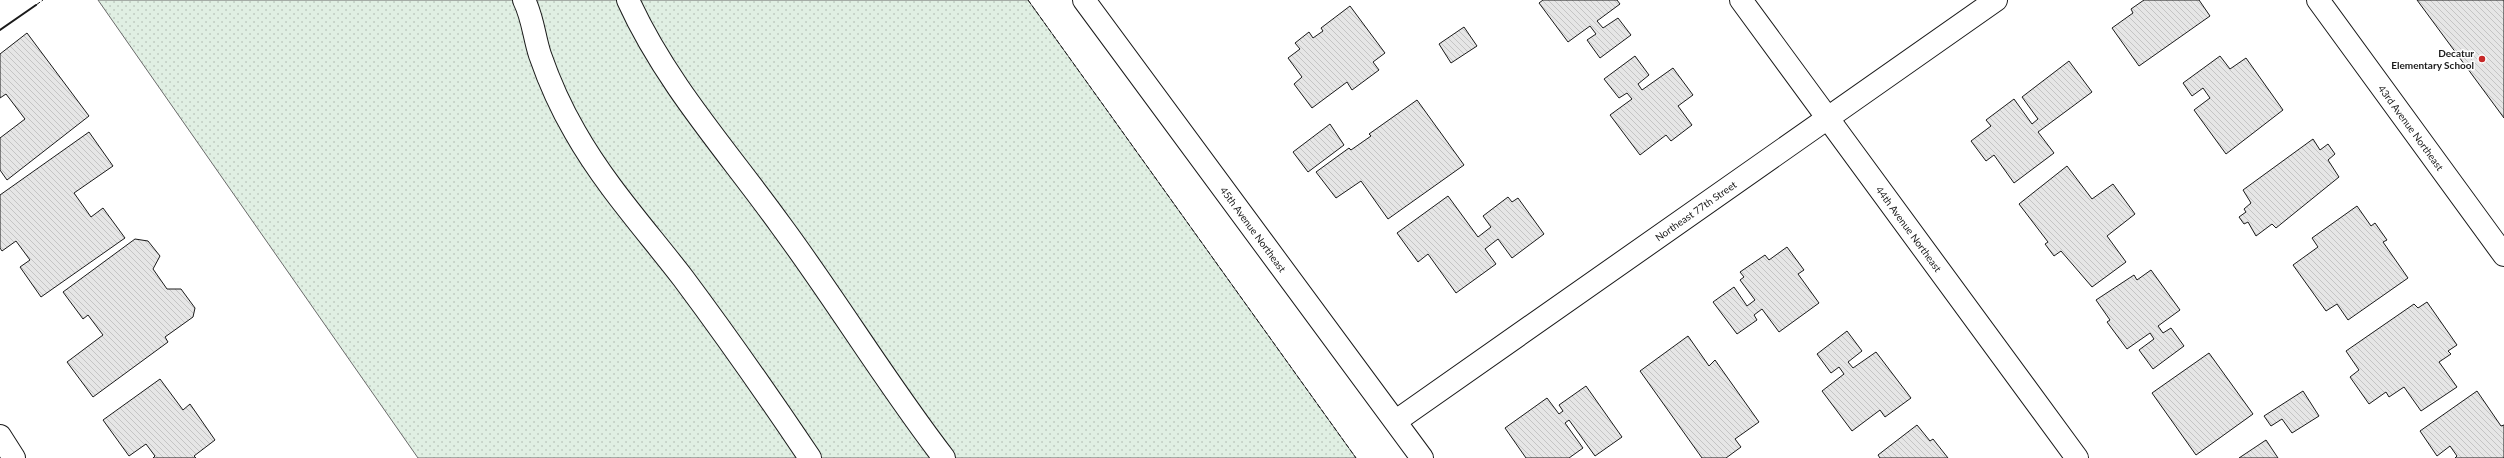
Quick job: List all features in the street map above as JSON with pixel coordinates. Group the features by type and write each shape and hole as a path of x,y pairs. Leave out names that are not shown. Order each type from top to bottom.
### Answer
{"street":[{"path":"524,0 529,11 540,54 554,90 575,133 626,209 700,302 754,375 810,458"},
{"path":"628,0 644,36 670,79 740,169 944,458"},
{"name":"45th Avenue Northeast","path":"1084,0 1422,458"},
{"name":"44th Avenue Northeast","path":"1741,0 2077,458"},
{"name":"Northeast 77th Street","path":"1396,421 1996,0"},
{"name":"43rd Avenue Northeast","path":"2318,0 2504,255"},
{"path":"0,436 14,458"}],"green space":[{"path":"98,0 1028,0 1356,458 418,458"}],"building":[{"path":"1543,0 1617,0 1620,4 1597,21 1603,28 1618,18 1631,35 1600,58 1587,40 1596,34 1590,26 1568,42 1539,3"},
{"path":"2144,0 2199,0 2210,16 2139,66 2112,28 2133,13 2131,9"},
{"name":"Decatur Elementary School","path":"2417,0 2504,0 2504,118"},
{"path":"1350,6 1385,53 1373,62 1379,70 1352,90 1347,82 1312,108 1294,84 1302,77 1288,58 1300,49 1295,43 1309,32 1313,38 1323,31 1321,28"},
{"path":"1464,27 1477,46 1451,63 1439,44"},
{"path":"27,33 89,116 7,180 0,170 0,138 25,119 6,94 0,98 0,54"},
{"path":"1635,56 1649,75 1638,84 1642,90 1673,68 1693,95 1678,106 1692,125 1671,141 1666,135 1640,155 1610,115 1632,99 1627,93 1619,98 1604,79"},
{"path":"2220,56 2230,69 2246,58 2283,110 2226,154 2194,110 2210,98 2203,88 2192,96 2183,83"},
{"path":"2069,61 2092,92 2038,132 2054,153 2014,183 1994,155 1986,161 1971,141 1991,126 1986,120 2014,99 2032,124 2038,119 2022,97"},
{"path":"1417,100 1464,165 1388,219 1361,181 1336,198 1316,172 1349,148 1351,150 1371,136 1369,134"},
{"path":"1330,124 1344,145 1308,172 1293,152"},
{"path":"89,132 113,166 74,193 91,217 103,208 125,238 41,297 20,267 30,260 16,241 2,251 0,248 0,195"},
{"path":"2313,139 2320,150 2328,144 2335,154 2328,160 2339,177 2276,228 2272,224 2256,236 2248,222 2244,224 2239,217 2246,212 2244,209 2251,203 2243,190"},
{"path":"2067,166 2092,199 2113,184 2135,214 2107,236 2126,262 2092,287 2061,251 2054,256 2045,244 2048,242 2019,204"},
{"path":"1448,196 1478,237 1491,227 1483,216 1508,197 1512,202 1518,198 1544,234 1512,258 1498,239 1485,249 1496,264 1456,293 1428,254 1418,262 1397,233"},
{"path":"2357,206 2371,226 2375,223 2387,240 2383,242 2408,278 2348,320 2337,304 2326,311 2293,265 2318,247 2312,238"},
{"path":"135,239 148,241 160,256 153,269 167,289 181,289 195,308 193,317 165,337 168,342 93,397 67,362 103,335 88,315 83,319 63,292"},
{"path":"1787,247 1804,270 1798,274 1819,303 1779,332 1762,309 1754,315 1757,320 1737,334 1713,302 1734,287 1747,306 1755,300 1740,280 1744,277 1740,272 1765,255 1769,260"},
{"path":"2151,270 2180,310 2158,326 2163,333 2171,328 2184,346 2153,369 2139,350 2154,339 2150,333 2127,349 2107,322 2110,320 2096,300 2134,275 2137,280"},
{"path":"2427,302 2457,345 2448,351 2451,354 2439,362 2457,387 2421,411 2404,387 2389,397 2386,392 2369,404 2350,377 2359,370 2346,351 2414,304 2418,308"},
{"path":"1847,331 1862,351 1848,362 1853,368 1876,352 1911,398 1885,417 1880,410 1852,431 1822,391 1844,374 1839,367 1831,373 1817,354"},
{"path":"1688,336 1709,366 1715,360 1759,422 1735,439 1741,447 1726,458 1702,458 1640,371"},
{"path":"2209,353 2253,414 2196,455 2152,393"},
{"path":"160,379 183,410 190,404 215,440 194,456 196,458 153,458 155,456 146,444 129,456 103,420"},
{"path":"1586,386 1622,437 1595,456 1569,420 1565,423 1583,448 1569,458 1526,458 1505,428 1547,398 1559,414 1563,411 1559,405"},
{"path":"2303,391 2319,416 2292,433 2282,419 2271,426 2264,416"},
{"path":"2477,391 2501,426 2504,425 2504,458 2455,458 2457,456 2450,446 2437,456 2420,431"},
{"path":"1917,425 1930,441 1933,439 1948,458 1880,458 1878,455"},
{"path":"2266,440 2278,458 2239,458"}],"fence":[{"path":"36,5 43,0"},
{"path":"1028,0 1356,458"}],"wall":[{"path":"0,30 36,5"}],"place":[{"name":"Decatur Elementary School","path":"2482,59"}]}
